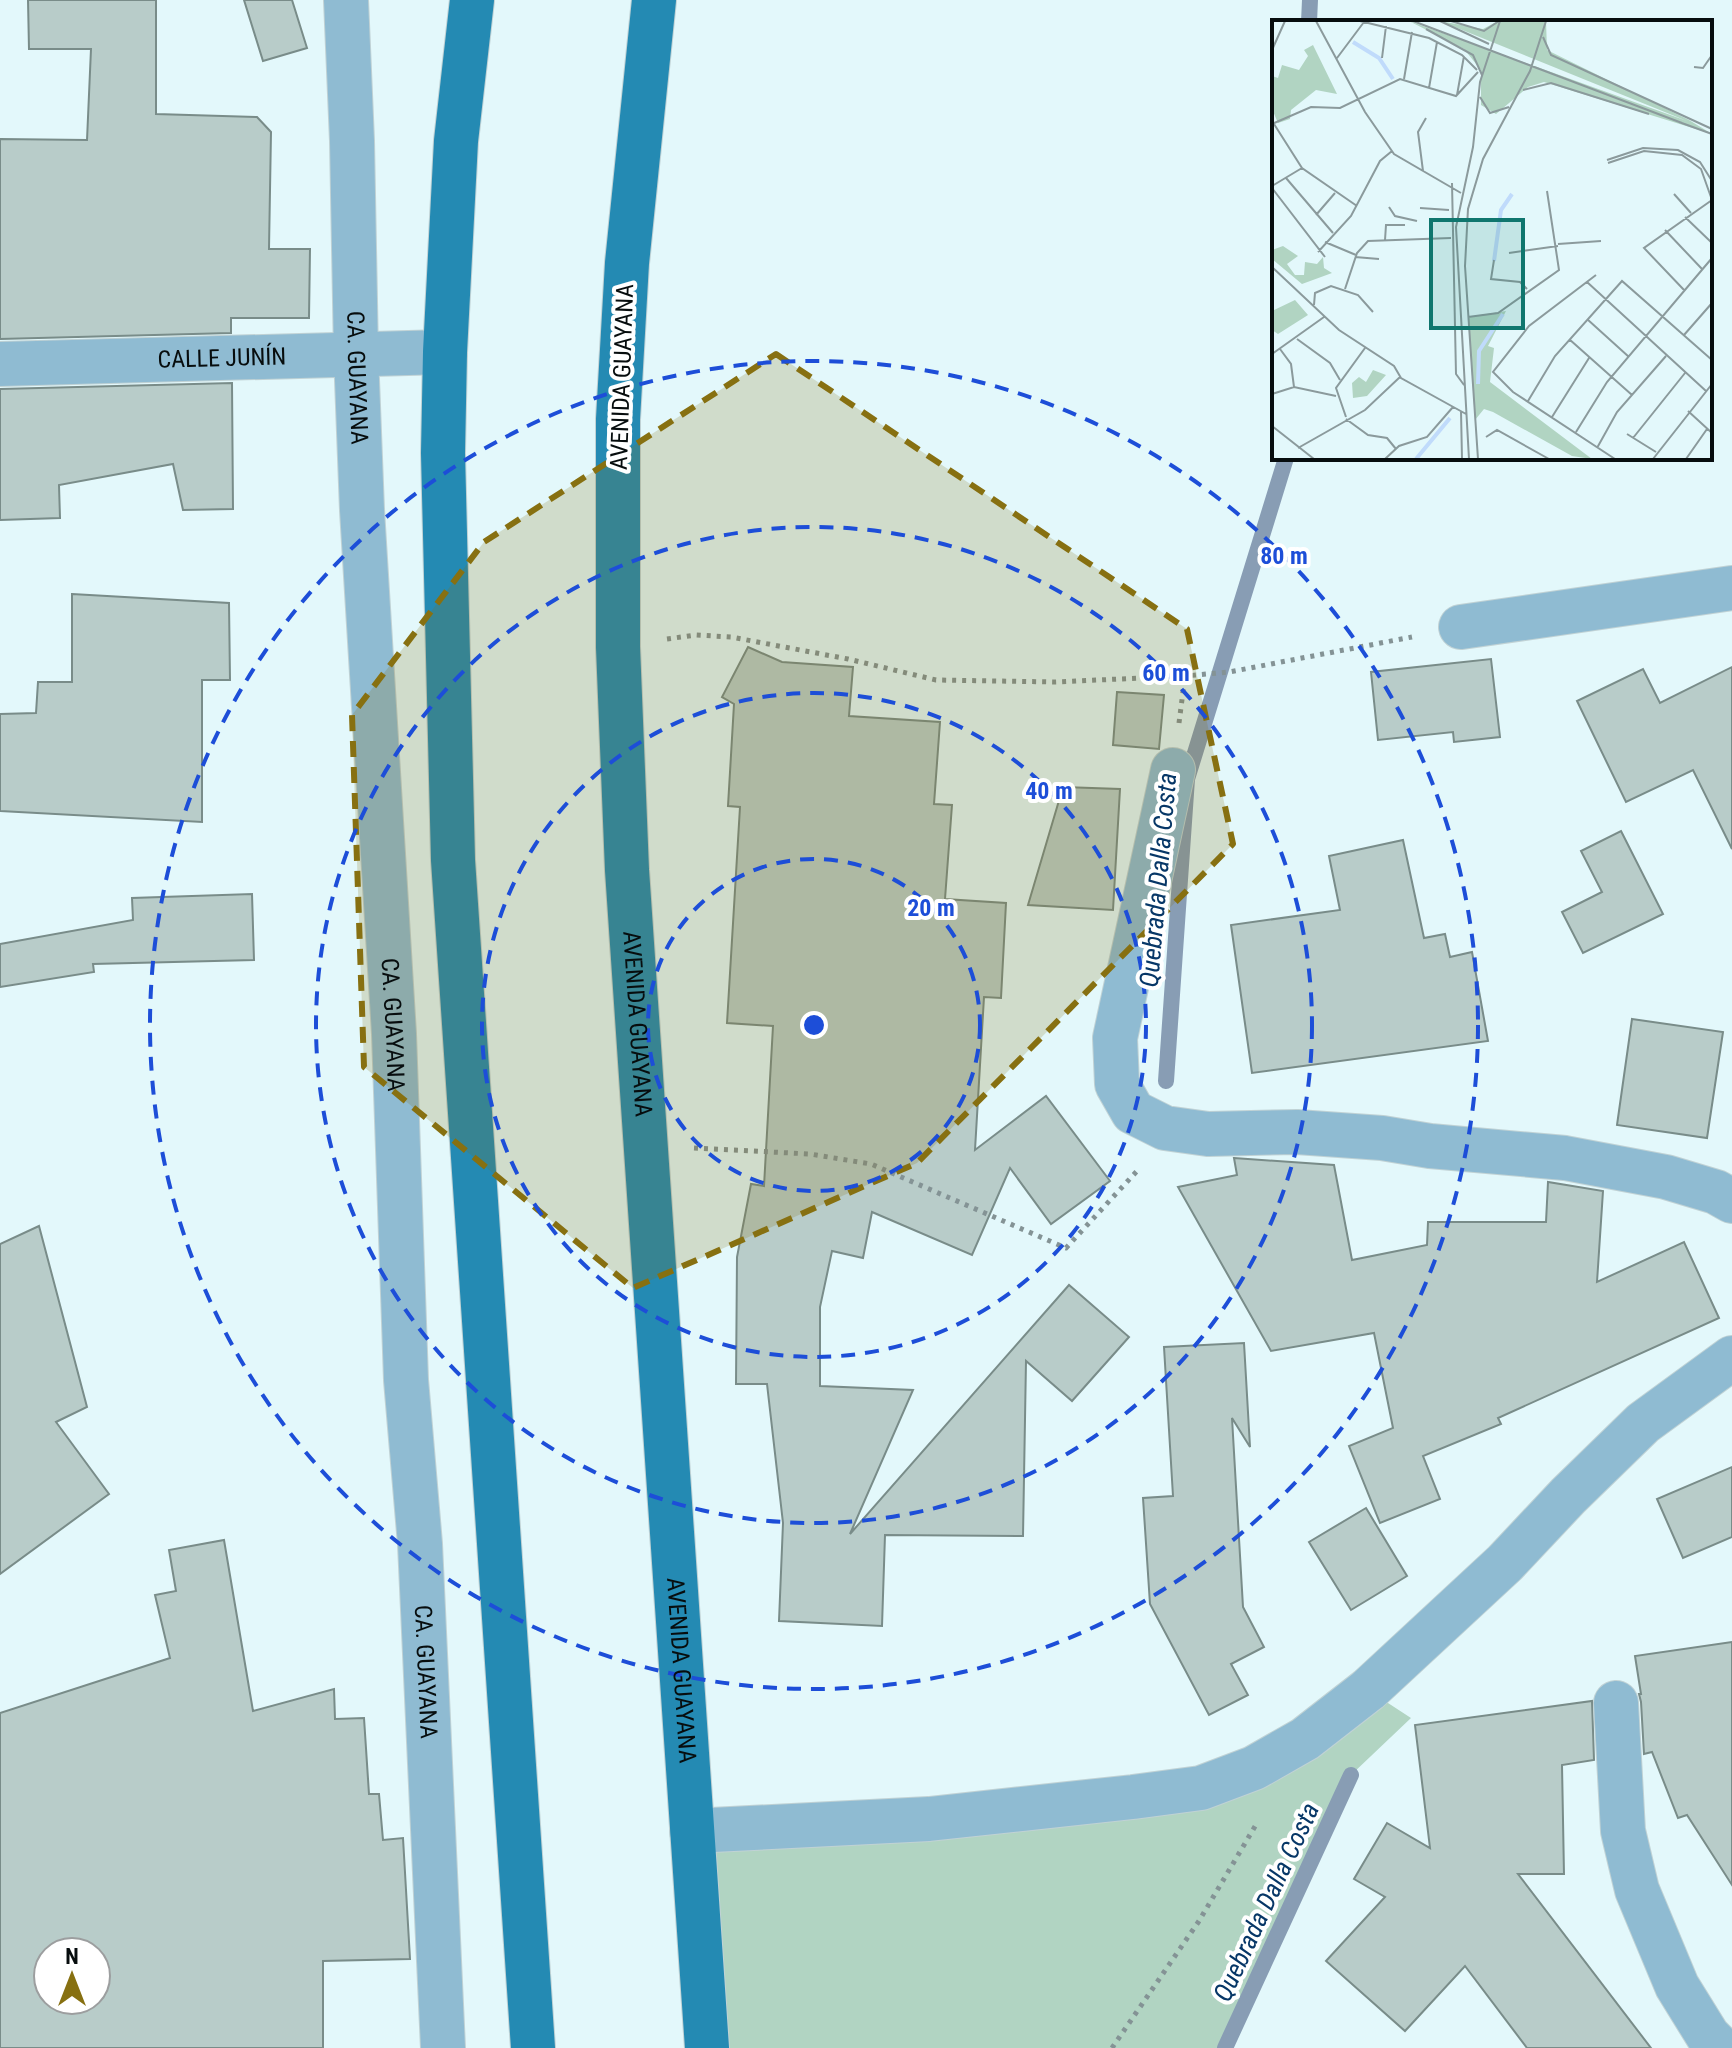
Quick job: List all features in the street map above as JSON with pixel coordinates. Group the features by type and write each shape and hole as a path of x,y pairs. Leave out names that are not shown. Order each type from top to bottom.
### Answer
{"main road":[{"path":"472,0 456,141 445,352 443,453 453,860 533,2048"},
{"name":"AVENIDA GUAYANA","path":"654,0 627,263 618,419 618,647 627,870 707,2048"}],"street":[{"name":"CA. GUAYANA","path":"346,0 363,525 393,1018 406,1380 420,1544 443,2048"},
{"name":"CALLE JUNÍN","path":"0,364 445,352"},
{"path":"1461,627 1732,588"},
{"path":"1173,770 1115,1038 1117,1084 1133,1112 1165,1128 1208,1134 1297,1132 1565,1158 1666,1177 1716,1192 1732,1201"},
{"path":"692,1831 929,1819 1133,1797 1201,1788 1254,1768 1305,1739 1368,1690 1505,1563 1643,1423 1732,1358"},
{"path":"1616,1703 1623,1831 1637,1890 1677,1986 1708,2036 1720,2048"}],"path":[{"path":"618,647 696,635 731,637 848,659 936,680 1055,682 1229,672 1461,627"},
{"path":"645,1146 810,1154 871,1164 1066,1248 1145,1162 1165,1128"},
{"path":"1112,2048 1199,1921 1260,1817"}],"highlighted area":[{"path":"776,354 1187,629 1233,844 917,1163 633,1288 364,1067 352,715 484,542"}],"green space":[{"path":"1368,1690 1411,1718 1351,1775 1225,2048 707,2048 692,1831 1201,1788"}],"building":[{"path":"28,0 156,0 156,114 257,117 271,132 269,249 310,249 309,318 231,318 231,333 0,339 0,139 87,140 91,49 29,49"},
{"path":"244,0 292,0 307,48 263,61"},
{"path":"232,383 233,509 183,510 173,464 59,485 60,518 0,520 0,389"},
{"path":"72,594 229,603 230,680 202,680 202,822 0,811 0,714 36,713 38,682 72,682"},
{"path":"748,647 782,662 853,667 849,716 940,722 934,804 952,805 945,899 1006,903 1001,998 984,997 975,1150 1046,1096 1110,1181 1051,1224 1010,1168 972,1255 872,1212 863,1258 832,1251 820,1307 820,1386 913,1390 850,1534 1069,1285 1129,1337 1072,1401 1026,1361 1023,1536 885,1535 882,1626 779,1621 783,1523 767,1384 736,1384 737,1257 751,1184 764,1186 773,1026 727,1023 740,807 728,806 734,704 722,697"},
{"path":"1491,659 1500,737 1454,742 1453,732 1378,740 1371,672"},
{"path":"1732,667 1732,849 1693,770 1626,802 1577,701 1643,669 1660,703"},
{"path":"1117,692 1164,695 1159,749 1113,745"},
{"path":"1063,787 1120,789 1113,910 1028,905"},
{"path":"1621,831 1663,914 1583,953 1562,912 1602,892 1581,851"},
{"path":"1403,840 1424,938 1445,934 1450,957 1472,952 1488,1041 1252,1073 1231,925 1340,910 1329,856"},
{"path":"252,894 254,960 93,964 94,972 0,987 0,944 133,920 132,898"},
{"path":"1632,1019 1723,1032 1707,1138 1617,1125"},
{"path":"1234,1158 1334,1165 1352,1260 1427,1245 1428,1222 1546,1222 1548,1182 1603,1191 1597,1282 1684,1242 1719,1318 1498,1418 1501,1424 1423,1456 1440,1499 1380,1523 1349,1446 1393,1428 1374,1333 1271,1351 1178,1187 1237,1175"},
{"path":"39,1226 87,1407 56,1422 109,1494 0,1574 0,1244"},
{"path":"1244,1343 1250,1447 1232,1418 1243,1607 1264,1647 1231,1664 1248,1695 1209,1715 1150,1604 1143,1498 1173,1496 1164,1347"},
{"path":"1732,1467 1732,1537 1683,1558 1657,1499"},
{"path":"1366,1508 1407,1576 1351,1610 1309,1542"},
{"path":"224,1540 253,1711 334,1689 335,1719 364,1718 369,1794 379,1794 383,1840 403,1838 410,1959 323,1961 323,2048 0,2048 0,1713 170,1658 155,1595 176,1591 169,1550"},
{"path":"1732,1642 1732,1885 1687,1815 1678,1818 1652,1752 1644,1754 1641,1694 1635,1656"},
{"path":"1592,1701 1594,1760 1562,1765 1564,1874 1518,1874 1651,2048 1527,2048 1465,1966 1405,2031 1326,1961 1385,1897 1354,1879 1387,1823 1430,1848 1415,1725"}],"waterway":[{"name":"Quebrada Dalla Costa","path":"1309,20 1310,0"},
{"name":"Quebrada Dalla Costa","path":"1166,1081 1187,779 1285,460"},
{"name":"Quebrada Dalla Costa","path":"1225,2048 1351,1775"}]}
